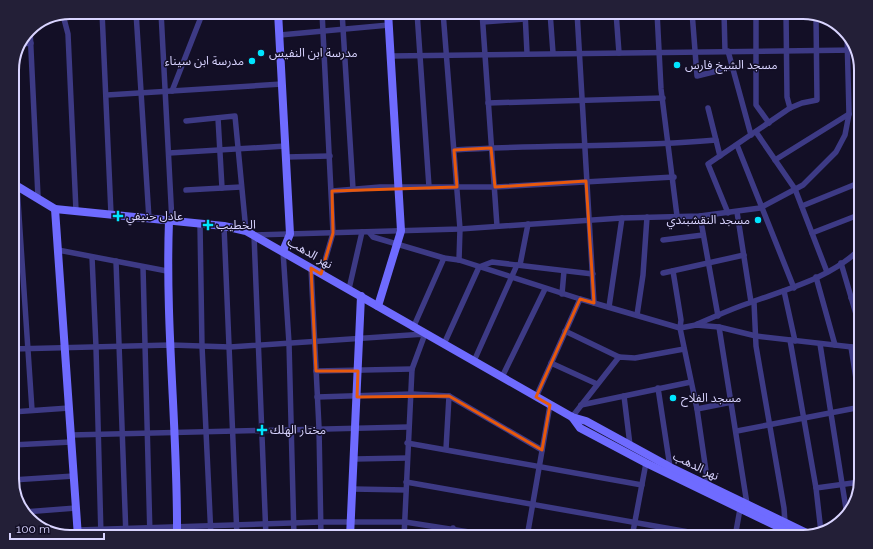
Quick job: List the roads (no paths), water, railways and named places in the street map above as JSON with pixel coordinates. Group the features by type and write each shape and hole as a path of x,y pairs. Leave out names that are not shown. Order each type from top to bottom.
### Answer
{"street":[{"path":"102,19 107,95 111,214"},
{"path":"136,19 149,219"},
{"path":"162,19 169,91 170,221 167,272 175,433 177,530"},
{"path":"169,91 200,19"},
{"path":"279,19 290,234 283,251 289,342 294,530"},
{"path":"321,274 333,233 322,19"},
{"path":"342,19 353,189"},
{"path":"378,306 401,231 389,19"},
{"path":"417,19 429,187"},
{"path":"444,19 460,229 459,260"},
{"path":"483,19 497,226"},
{"path":"483,22 525,19 527,53"},
{"path":"551,19 553,53"},
{"path":"577,19 594,303"},
{"path":"617,19 619,53"},
{"path":"658,19 661,89 667,144 674,177 677,216"},
{"path":"693,19 698,76 733,67"},
{"path":"725,19 727,51 754,133 796,189 827,272"},
{"path":"756,19 756,105 769,123"},
{"path":"786,19 787,97 790,108"},
{"path":"64,20 68,34 76,211"},
{"path":"728,213 708,164 790,108 802,103 817,100 816,21"},
{"path":"280,35 389,25"},
{"path":"31,38 38,197"},
{"path":"26,44 31,44"},
{"path":"266,530 254,235 460,229 622,218 700,216 737,212 762,207 803,185 836,152 845,135 849,114 847,44"},
{"path":"391,56 579,52 660,53 816,49 847,50"},
{"path":"107,95 282,84"},
{"path":"488,103 663,98"},
{"path":"708,108 720,156"},
{"path":"775,160 849,114"},
{"path":"186,121 235,116 246,231"},
{"path":"218,118 222,188"},
{"path":"454,150 584,144 667,144 716,140"},
{"path":"737,145 794,288"},
{"path":"169,153 286,146"},
{"path":"286,158 330,156"},
{"path":"332,191 398,187 495,187 674,177"},
{"path":"802,206 854,185"},
{"path":"19,187 38,197 55,210 78,530"},
{"path":"186,190 241,187"},
{"name":"نهر الدهب","path":"55,210 111,214 224,226 246,231 349,289 413,328 444,344 550,405 572,417 586,421 670,467 708,485 785,530"},
{"path":"737,212 752,302 756,346 784,508 785,530"},
{"path":"700,216 718,316"},
{"path":"637,315 643,275 647,217"},
{"path":"812,233 854,217"},
{"path":"609,306 622,218"},
{"path":"200,224 202,346 211,530"},
{"path":"474,361 519,265 528,224"},
{"path":"224,226 237,530"},
{"path":"349,289 362,232"},
{"path":"369,232 373,237 444,258 459,260 545,289 609,306 680,328 696,324 752,302 794,288 827,272 854,253"},
{"path":"663,240 704,235"},
{"path":"19,239 29,348 32,410"},
{"path":"58,250 167,272"},
{"path":"663,273 744,255"},
{"path":"92,257 101,529"},
{"path":"413,328 444,258"},
{"path":"116,261 126,528"},
{"path":"444,344 479,267 492,262 593,274"},
{"path":"841,263 854,308"},
{"path":"144,267 144,347 150,530"},
{"path":"311,268 319,428 320,530"},
{"path":"562,294 564,271"},
{"path":"673,271 681,320 680,328 697,409 708,485"},
{"path":"816,277 836,345"},
{"path":"502,377 545,289"},
{"path":"784,291 793,340 803,419 816,488 820,527"},
{"path":"350,530 361,296"},
{"path":"536,397 580,299"},
{"path":"696,324 718,327 756,336 854,347"},
{"path":"718,327 732,402 743,506 737,530"},
{"path":"565,331 619,357 635,358 684,349"},
{"path":"19,349 144,347 170,345 258,345 425,334 412,369 412,394 407,442 405,530"},
{"path":"820,344 846,506"},
{"path":"851,347 854,365"},
{"path":"572,417 619,357"},
{"path":"551,363 597,384"},
{"path":"316,371 412,369"},
{"path":"581,405 691,382"},
{"path":"658,388 670,467"},
{"path":"317,397 357,397 412,394 449,396 542,450"},
{"path":"446,449 449,396"},
{"path":"624,396 630,445"},
{"path":"697,409 732,402"},
{"path":"528,530 550,405"},
{"path":"19,411 69,408"},
{"path":"736,431 854,409"},
{"name":"نهر الدهب","path":"572,417 580,428 646,463 743,506"},
{"path":"19,444 97,434 408,427"},
{"path":"407,442 642,485"},
{"path":"354,459 407,458"},
{"path":"633,530 646,463"},
{"path":"19,480 74,476"},
{"path":"406,482 679,530"},
{"path":"816,488 854,483"},
{"path":"353,489 406,490"},
{"path":"31,511 76,508"},
{"path":"96,530 150,526 321,522 406,522 462,530"}],"place":[{"name":"مدرسة ابن النفيس","path":"261,53"},
{"name":"مدرسة ابن سيناء","path":"252,61"},
{"name":"مسجد الشيخ فارس","path":"677,65"},
{"name":"عادل حنيفي","path":"118,216"},
{"name":"مسجد النقشبندي","path":"758,220"},
{"name":"الخطيب","path":"208,225"},
{"name":"مسجد الفلاح","path":"673,398"},
{"name":"مختار الهلك","path":"262,430"}]}
